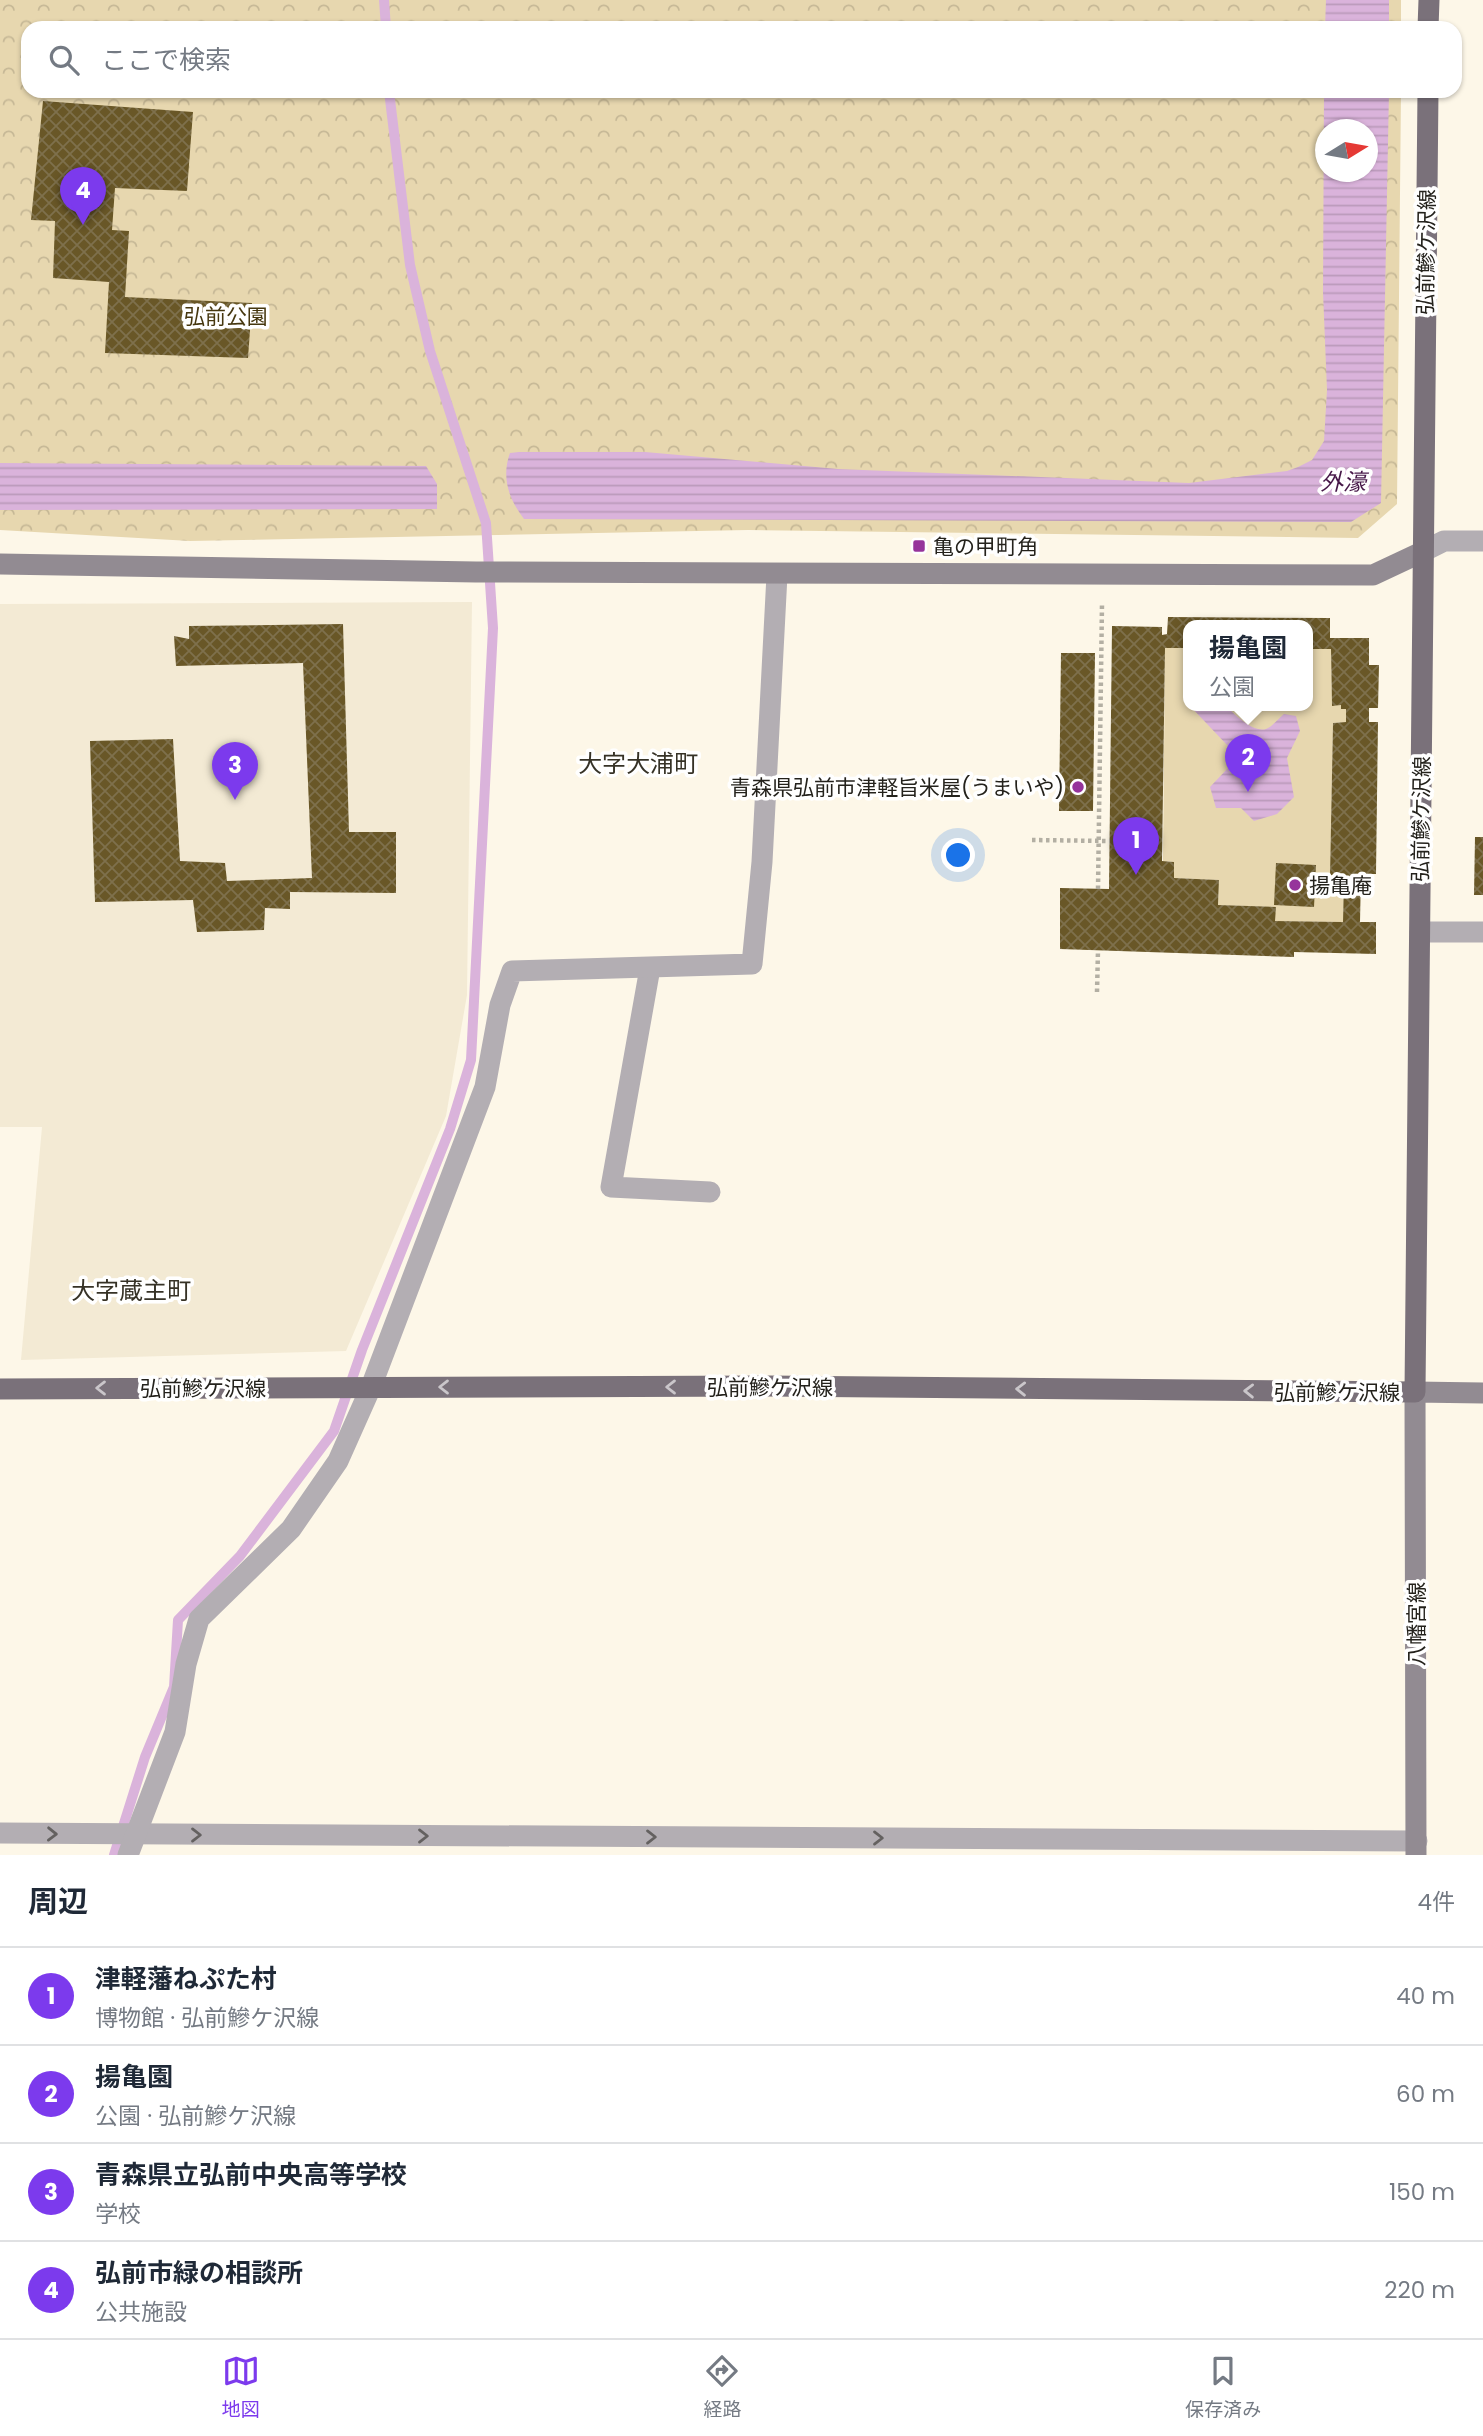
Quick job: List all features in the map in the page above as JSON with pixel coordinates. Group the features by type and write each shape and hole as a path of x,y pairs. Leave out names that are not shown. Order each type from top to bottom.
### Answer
{"main road":[{"path":"1428,21 1429,0"},
{"name":"弘前鰺ケ沢線","path":"0,1389 768,1386 1415,1392 1428,98"}],"street":[{"path":"0,564 777,575 1373,575 1444,541 1483,541"},
{"path":"130,1842 175,1732 186,1664 199,1619 291,1529 338,1461 357,1387 485,1087 500,1005 512,971 752,964 761,862 777,575"},
{"path":"1420,932 1483,932"},
{"path":"650,968 611,1187 710,1192"},
{"path":"1415,1392 1483,1392"},
{"name":"八幡宮線","path":"1415,1392 1417,1848"},
{"path":"0,1833 104,1835 130,1842 1417,1848"}],"path":[{"path":"1098,889 1102,604"},
{"path":"1032,840 1110,841"},
{"path":"1097,992 1098,950"}],"shaded area":[{"path":"472,602 467,995 446,1116 346,1351 21,1360 42,1127 0,1127 0,604"}],"green space":[{"name":"弘前公園","path":"0,0 1401,0 1401,21 21,21 21,98 1401,98 1397,504 1358,538 748,530 190,541 0,530"},
{"path":"1165,648 1183,648 1183,711 1313,711 1313,649 1331,649 1332,705 1341,705 1341,709 1346,709 1346,722 1333,723 1330,874 1344,875 1343,922 1275,921 1275,907 1218,905 1219,880 1174,878 1174,862 1163,861"}],"water":[{"path":"1326,0 1389,0 1389,21 1325,21"},
{"name":"外濠","path":"1324,98 1389,98 1381,503 1351,522 524,519 508,488 506,471 510,453 645,452 838,469 1189,483 1287,471 1312,460 1324,441 1327,390 1323,292 1324,182 1378,182 1378,119 1324,119"},
{"path":"0,463 426,466 437,484 437,509 0,510"},
{"path":"1195,711 1232,711 1244,722 1261,729 1271,726 1284,714 1296,716 1300,731 1287,758 1294,797 1277,814 1254,821 1241,808 1216,808 1210,787 1228,768 1227,745"}],"building":[{"path":"43,101 193,112 187,191 115,188 112,230 129,231 125,297 252,303 248,358 105,353 109,282 53,278 55,221 31,220"},
{"path":"1168,617 1330,618 1330,638 1369,638 1369,665 1379,665 1378,708 1369,708 1369,722 1378,722 1376,874 1361,874 1360,922 1376,922 1376,954 1294,952 1294,957 1060,949 1060,888 1109,889 1112,626 1162,627 1162,635 1167,634","holes":["1183,620 1313,620 1313,649 1331,649 1332,706 1341,705 1341,709 1346,709 1346,722 1333,723 1330,875 1344,875 1343,922 1275,921 1276,907 1218,905 1219,880 1174,878 1174,862 1162,861 1165,648 1183,648"]},
{"path":"343,624 349,832 396,832 396,893 290,892 290,909 265,908 264,930 197,932 193,900 95,902 90,741 173,739 180,861 225,863 227,881 312,878 303,663 176,666 174,636 189,639 189,626"},
{"path":"1061,653 1095,653 1093,811 1059,811"},
{"path":"1475,837 1483,837 1483,895 1474,895"},
{"name":"揚亀庵","path":"1276,863 1316,865 1314,907 1274,905"}],"waterway":[{"path":"384,0 386,21"},
{"path":"114,1855 145,1757 174,1687 178,1620 240,1556 334,1431 362,1350 450,1129 471,1060 493,628 486,523 430,351 410,265 390,98"}],"place":[{"name":"弘前市緑の相談所","path":"83,225"},
{"name":"亀の甲町角","path":"919,546"},
{"name":"青森県弘前市津軽旨米屋(うまいや)","path":"1078,787"},
{"name":"揚亀園","path":"1248,792"},
{"name":"青森県立弘前中央高等学校","path":"235,800"},
{"name":"津軽藩ねぷた村","path":"1136,875"},
{"name":"揚亀庵","path":"1295,885"}],"district":[{"name":"大字大浦町","path":"638,763"},
{"name":"大字蔵主町","path":"131,1290"}]}
